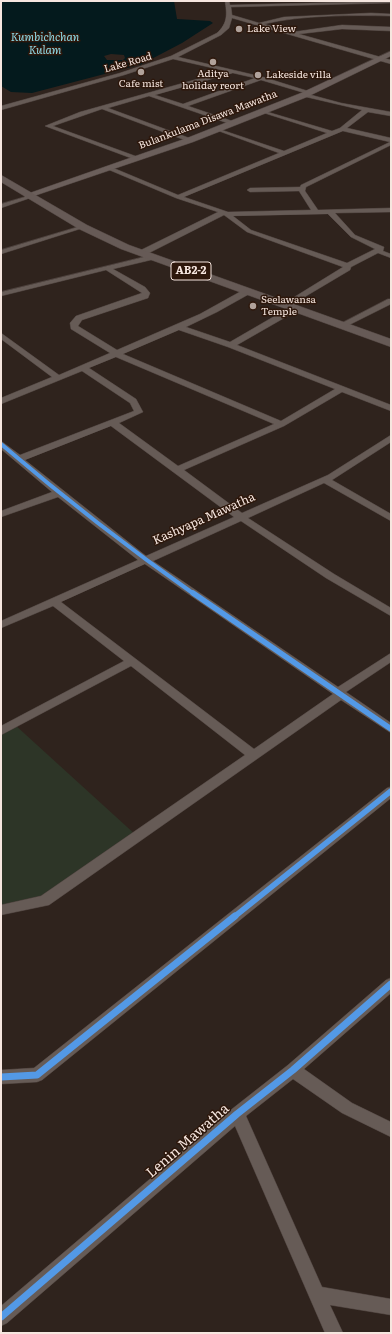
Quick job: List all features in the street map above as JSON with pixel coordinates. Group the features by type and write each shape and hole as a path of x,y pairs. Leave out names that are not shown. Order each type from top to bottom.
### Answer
{"main road":[{"name":"Bulankulama Disawa Mawatha","path":"29,196 218,129 306,93 391,53"},
{"name":"AB2-2","path":"1,178 83,228 147,255 391,343"}],"street":[{"path":"376,2 389,15"},
{"path":"391,2 228,4 230,16 391,62"},
{"path":"259,24 284,18 389,15"},
{"name":"Lake Road","path":"1,108 128,72 174,57 219,34 226,28 230,16"},
{"path":"292,34 322,28 366,26 391,29"},
{"path":"174,57 261,78 306,93 366,110 391,114"},
{"path":"136,158 48,126 69,118 234,71"},
{"path":"183,106 261,78"},
{"path":"150,95 233,123"},
{"path":"104,108 190,140"},
{"path":"178,197 342,129 366,110"},
{"path":"263,111 332,133"},
{"path":"218,129 285,153"},
{"path":"342,129 391,141"},
{"path":"250,190 301,189 309,182 391,141"},
{"path":"109,168 178,197 226,213 391,210"},
{"path":"301,189 316,212"},
{"path":"1,206 29,196"},
{"path":"330,212 353,236 381,249 378,251"},
{"path":"1,294 107,268 147,255 226,213"},
{"path":"226,213 240,225 249,230 347,266"},
{"path":"1,252 83,228"},
{"path":"230,345 290,307 347,268 347,266 378,251 391,256"},
{"path":"107,268 146,292 144,296 79,318 74,323 74,327 117,354 281,424"},
{"path":"1,401 84,368 179,327 234,300 248,291"},
{"path":"342,325 391,301"},
{"path":"179,327 230,345 391,408"},
{"path":"1,335 58,378"},
{"path":"20,459 139,412 133,401 84,368"},
{"path":"177,470 281,424 342,388"},
{"path":"113,423 241,517 330,576 391,613"},
{"name":"Kashyapa Mawatha","path":"1,625 325,480 391,438"},
{"path":"1,444 59,493 145,560 391,729"},
{"path":"325,480 391,518"},
{"path":"1,514 59,493"},
{"path":"53,601 254,755"},
{"path":"1,910 44,901 254,755 391,657"},
{"path":"1,731 132,661"},
{"path":"1,1077 37,1075 391,791"},
{"name":"Lenin Mawatha","path":"1,1317 237,1114 293,1070 391,984"},
{"path":"293,1070 347,1108 391,1130"},
{"path":"237,1114 334,1333"},
{"path":"316,1294 391,1307"}],"green space":[{"path":"14,724 137,836 44,901 1,910 1,731"}],"water":[{"name":"Kumbichchan Kulam","path":"1,1 174,1 177,19 210,21 213,23 182,43 140,65 123,60 125,58 124,55 111,54 104,56 107,60 121,60 135,66 32,93 11,92 1,86"}],"cycle path":[{"path":"1,444 59,493 145,560 391,729"},
{"path":"1,1077 37,1075 391,791"},
{"path":"1,1317 237,1114 293,1070 391,984"}],"place":[{"name":"Lake View","path":"239,29"},
{"name":"Aditya holiday reort","path":"213,62"},
{"name":"Cafe mist","path":"141,72"},
{"name":"Lakeside villa","path":"258,75"},
{"name":"Seelawansa Temple","path":"253,306"}]}
